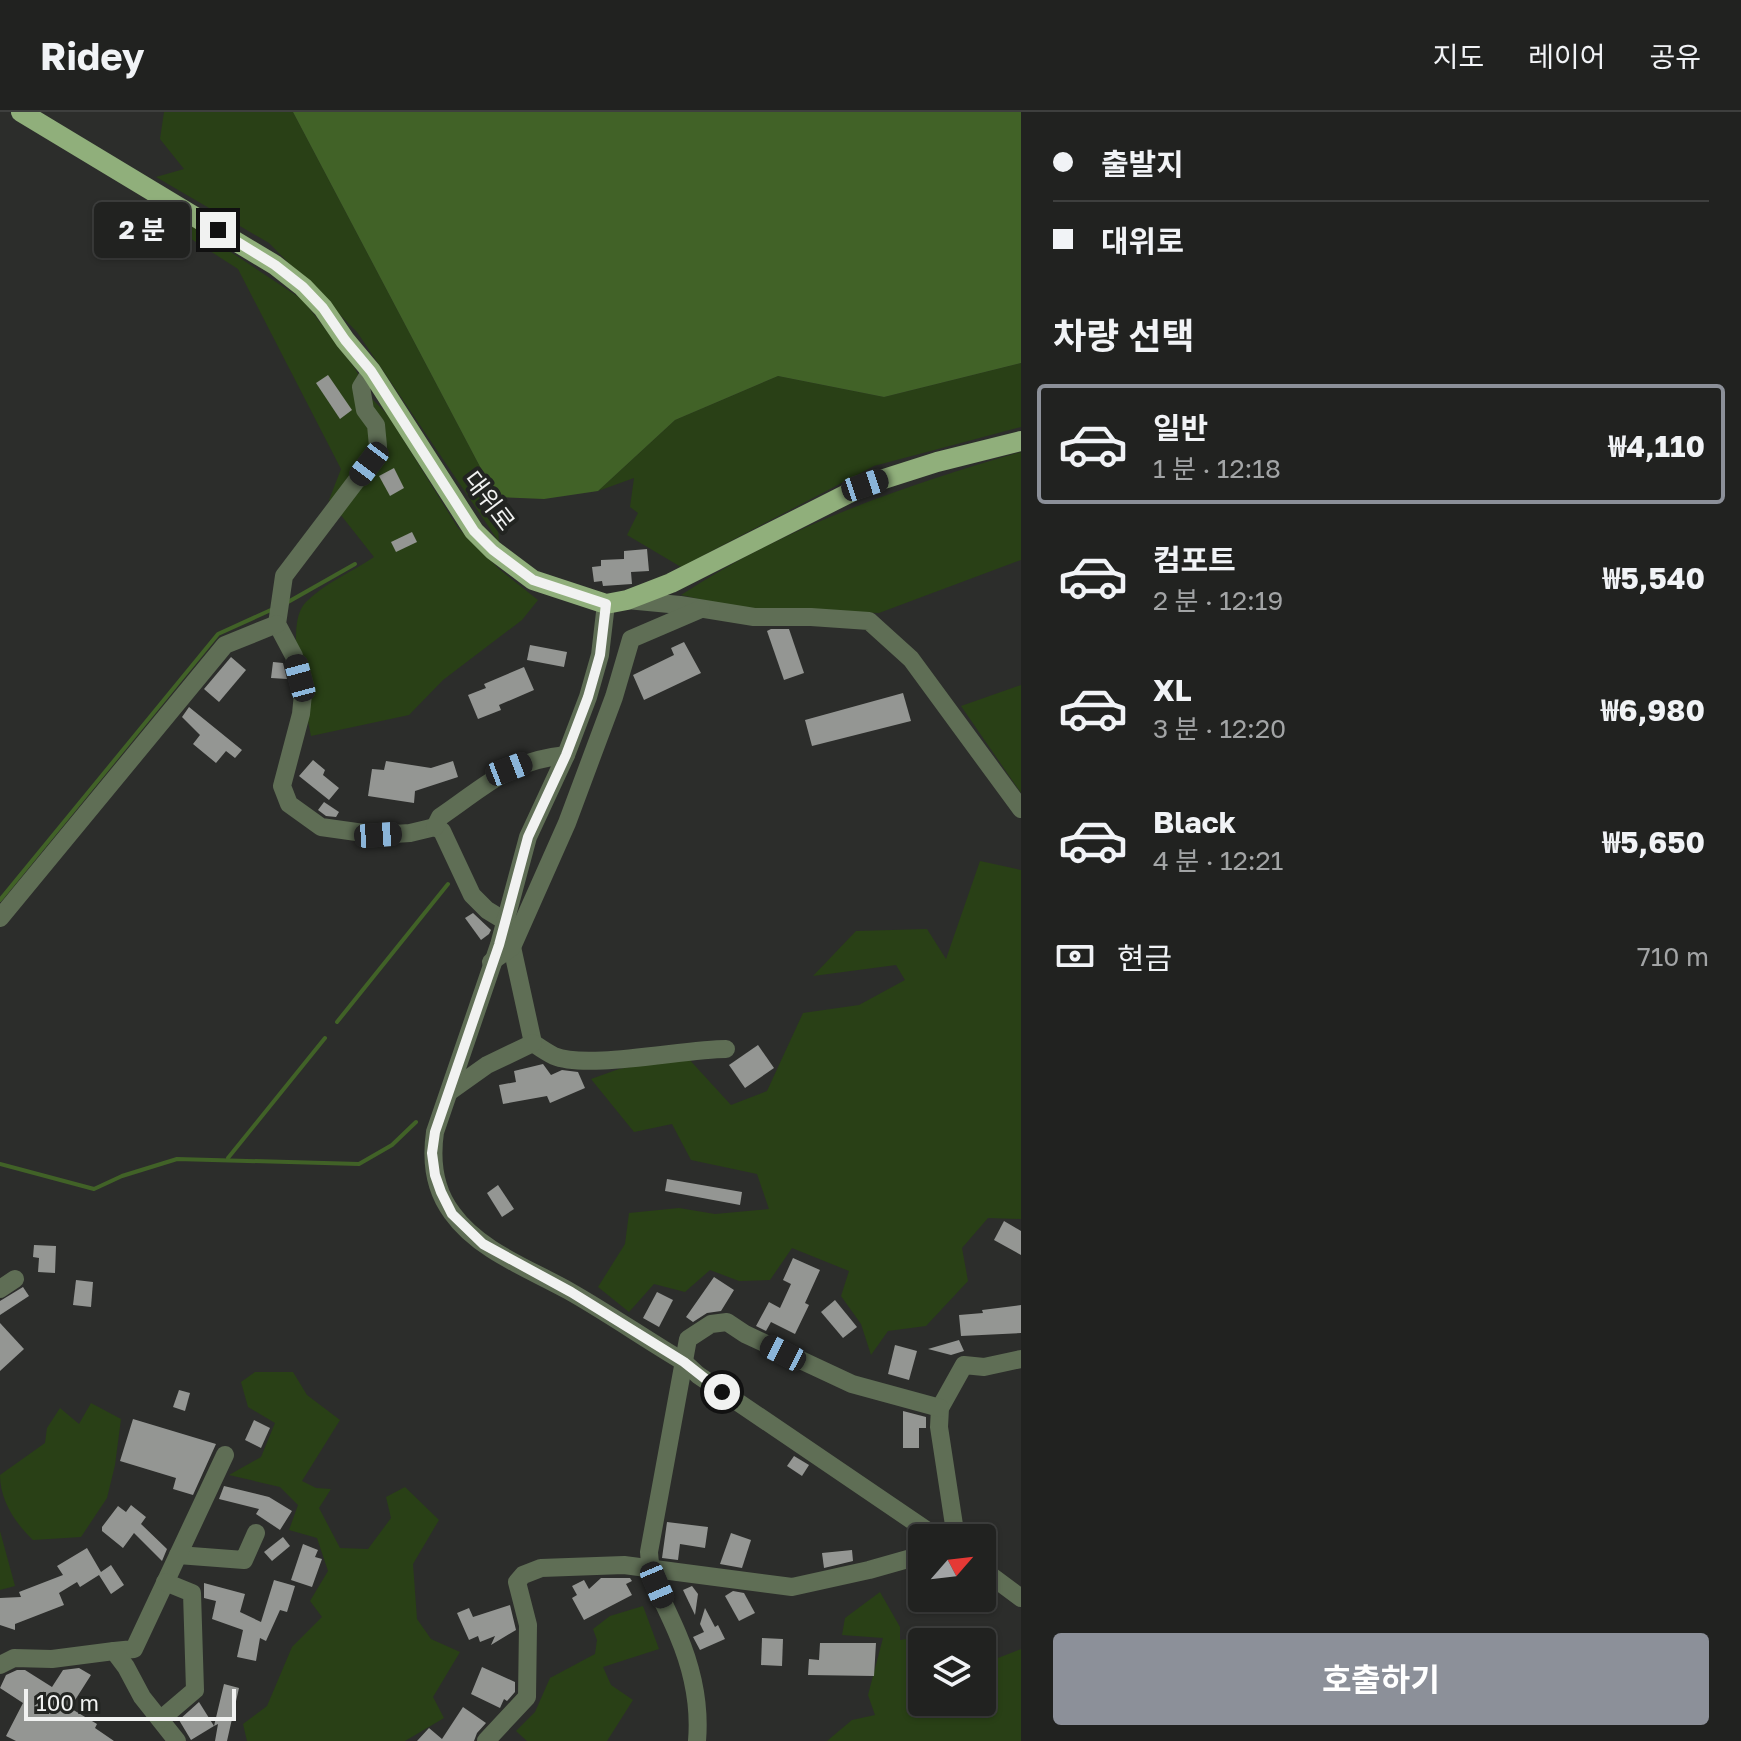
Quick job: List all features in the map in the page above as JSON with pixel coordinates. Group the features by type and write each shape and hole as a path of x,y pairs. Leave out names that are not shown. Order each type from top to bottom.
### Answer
{"main road":[{"name":"대위로","path":"21,112 275,265 303,287 371,371 483,541 533,580 617,602"},
{"path":"617,602 671,583 865,485 937,462 1021,441"}],"street":[{"path":"371,371 361,387 365,410 376,425 378,446 369,464 284,576 279,612 303,694 301,714 282,786 289,804 321,827 378,835 410,833 435,827 442,831 472,895 487,910 505,921"},
{"path":"917,1524 698,1375 684,1362 571,1292 483,1244 452,1214 435,1175 432,1153 435,1132 505,921 528,837 566,755 617,602 754,617 869,621 911,659 1021,809"},
{"path":"491,962 512,947 567,823 614,697 631,639 701,609"},
{"path":"0,918 225,645 279,612"},
{"path":"435,827 440,817 494,777 538,758 566,755"},
{"path":"512,947 533,1043 556,1057 602,1061 698,1049 726,1049"},
{"path":"449,1092 487,1065 533,1043"},
{"path":"697,1741 699,1719 691,1679 680,1640 650,1568 649,1552 688,1339 711,1324 727,1322 756,1340 852,1384 940,1408"},
{"path":"954,1524 939,1427 940,1408 964,1365 984,1367 1021,1359"},
{"path":"0,1665 14,1658 52,1659 134,1649 225,1455"},
{"path":"178,1555 244,1560 256,1533"},
{"path":"486,1741 527,1697 528,1625 517,1582 523,1575 541,1568 624,1565 792,1587 908,1559"},
{"path":"996,1579 1021,1598"},
{"path":"161,1719 195,1690 192,1593 165,1582"},
{"path":"114,1651 142,1697 177,1741"}],"shaded area":[{"path":"164,112 293,112 496,497 499,542 357,332 269,243 156,177 184,169 160,139"},
{"path":"293,112 1021,112 1021,363 884,397 778,376 675,420 598,491 544,499 496,497"},
{"path":"148,197 303,300 354,367 372,399 388,415 458,528 499,569 538,600 522,620 443,680 409,715 311,736 296,646 299,613 306,602 322,589 374,557 329,500 341,469 238,269 143,208"},
{"path":"1021,363 1021,427 874,466 681,567 627,535 638,513 630,507 634,478 598,491 675,420 778,376 884,397"},
{"path":"1021,452 1021,560 879,613 744,609 681,595 761,549 845,511"},
{"path":"1021,685 1021,793 961,706"},
{"path":"980,861 1021,870 1021,1219 988,1218 962,1248 968,1281 926,1326 888,1331 871,1355 861,1324 841,1296 849,1271 792,1248 770,1280 739,1281 710,1270 685,1292 654,1284 629,1312 598,1287 625,1244 629,1213 679,1208 715,1214 769,1209 757,1174 691,1160 672,1124 634,1132 591,1079 619,1069 687,1057 731,1105 767,1091 803,1013 859,1005 905,980 896,965 813,976 856,931 927,929 946,959"},
{"path":"255,1372 293,1372 307,1395 340,1420 302,1481 316,1488 331,1489 319,1508 340,1548 368,1549 391,1518 386,1497 405,1487 439,1520 413,1564 417,1619 431,1639 460,1652 433,1697 444,1718 405,1741 247,1741 243,1724 267,1706 292,1647 322,1617 310,1601 328,1571 317,1538 289,1530 298,1505 280,1487 229,1475 261,1457 275,1423 248,1407 241,1382"},
{"path":"91,1403 121,1419 107,1498 81,1537 33,1540 10,1510 0,1475 45,1443 47,1428 60,1408 79,1424"},
{"path":"0,1531 15,1586 0,1590"},
{"path":"880,1592 900,1627 900,1640 908,1639 908,1716 996,1716 996,1655 998,1658 1021,1649 1021,1741 827,1741 852,1720 875,1715 868,1695 883,1638 842,1635 845,1618"},
{"path":"643,1606 659,1649 603,1667 611,1685 633,1700 607,1741 527,1741 516,1731 535,1712 550,1678 595,1654 597,1640 593,1629 610,1616"}],"building":[{"path":"328,375 352,410 340,419 316,383"},
{"path":"394,468 404,488 390,496 379,476"},
{"path":"412,532 417,542 396,552 391,542"},
{"path":"647,549 649,571 631,572 632,584 603,586 602,581 594,582 592,567 601,566 601,560 624,559 624,551"},
{"path":"789,629 804,673 784,680 767,631"},
{"path":"684,642 701,673 644,700 633,675 674,655 671,648"},
{"path":"530,645 567,652 564,667 527,660"},
{"path":"231,657 246,670 219,702 204,689"},
{"path":"273,662 283,663 287,679 271,678"},
{"path":"524,667 534,690 499,705 501,710 478,719 468,695 486,688 484,684"},
{"path":"903,693 911,721 812,746 805,720"},
{"path":"189,707 242,750 235,758 226,751 216,763 193,744 200,735 182,717"},
{"path":"313,760 325,770 323,775 339,788 329,800 299,776"},
{"path":"386,761 431,768 453,761 458,777 415,791 414,803 368,796 372,769 384,770"},
{"path":"324,802 339,812 336,817 326,816 318,810"},
{"path":"473,913 491,930 481,940 465,918"},
{"path":"758,1045 774,1068 745,1088 729,1065"},
{"path":"543,1064 551,1075 562,1070 578,1072 585,1088 550,1103 547,1096 503,1104 499,1085 516,1082 514,1071"},
{"path":"667,1179 742,1192 740,1205 665,1191"},
{"path":"498,1185 514,1209 502,1217 487,1193"},
{"path":"1004,1221 1021,1231 1021,1255 994,1240"},
{"path":"34,1245 56,1246 55,1273 38,1272 39,1258 33,1257"},
{"path":"793,1258 820,1270 805,1303 809,1305 795,1334 771,1322 766,1331 756,1326 769,1302 780,1308 791,1284 783,1280"},
{"path":"714,1277 734,1290 721,1311 707,1313 693,1322 686,1317"},
{"path":"76,1280 93,1282 91,1307 73,1305"},
{"path":"23,1287 29,1296 0,1315 0,1301"},
{"path":"657,1292 673,1300 659,1327 643,1318"},
{"path":"835,1300 857,1327 843,1338 821,1312"},
{"path":"1021,1305 1021,1333 961,1336 959,1315"},
{"path":"0,1323 24,1349 0,1371"},
{"path":"959,1340 964,1351 951,1355 928,1349"},
{"path":"895,1345 917,1351 909,1380 888,1374"},
{"path":"179,1390 190,1393 185,1411 173,1407"},
{"path":"903,1411 926,1417 926,1428 919,1428 919,1448 903,1448"},
{"path":"133,1419 216,1444 193,1495 173,1489 176,1478 120,1461"},
{"path":"254,1420 270,1428 261,1448 245,1440"},
{"path":"794,1456 809,1465 802,1476 787,1466"},
{"path":"224,1486 269,1497 292,1511 280,1530 256,1514 259,1509 219,1499"},
{"path":"131,1505 146,1517 141,1524 167,1549 162,1561 134,1533 123,1548 102,1531 118,1506 126,1512"},
{"path":"667,1522 708,1527 705,1548 680,1544 678,1560 662,1558"},
{"path":"731,1533 751,1540 742,1568 720,1564"},
{"path":"283,1537 290,1546 272,1561 264,1552"},
{"path":"303,1544 318,1550 315,1557 322,1559 312,1587 291,1580"},
{"path":"87,1548 101,1572 111,1565 124,1585 111,1594 99,1575 80,1587 77,1582 59,1593 64,1605 15,1624 15,1630 0,1625 0,1598 21,1597 19,1592 63,1575 57,1566"},
{"path":"852,1550 853,1561 824,1568 822,1553"},
{"path":"601,1578 630,1578 632,1581 626,1584 632,1595 584,1620 572,1598 577,1595 572,1586 584,1580 589,1589"},
{"path":"274,1580 295,1586 287,1612 280,1610 266,1641 260,1638 256,1661 237,1657 243,1630 212,1619 216,1601 204,1598 204,1583 245,1594 240,1612 261,1622"},
{"path":"692,1586 698,1594 695,1615 683,1590"},
{"path":"733,1591 744,1593 755,1613 739,1621 725,1596"},
{"path":"510,1605 516,1630 491,1645 495,1636 480,1642 478,1636 469,1640 457,1613 469,1608 473,1617"},
{"path":"705,1608 725,1639 700,1650 693,1637 704,1632 700,1624"},
{"path":"762,1638 783,1639 782,1666 761,1665"},
{"path":"820,1643 876,1643 874,1676 808,1675 809,1659 819,1660"},
{"path":"482,1667 515,1682 515,1692 507,1701 504,1699 500,1708 471,1694"},
{"path":"79,1668 91,1675 70,1708 97,1724 95,1728 114,1741 16,1741 6,1736 23,1703 0,1688 6,1675 25,1670 52,1687 63,1670"},
{"path":"224,1684 239,1688 227,1741 215,1741 218,1724 214,1726"},
{"path":"199,1702 214,1726 191,1740 179,1720"},
{"path":"463,1707 486,1723 474,1741 417,1741 429,1728 442,1739"}],"waterway":[{"path":"288,602 355,564"},
{"path":"0,900 218,634 273,609"},
{"path":"337,1022 448,884"},
{"path":"228,1158 325,1038"},
{"path":"0,1164 94,1189 122,1176 177,1159 359,1164 392,1145 416,1122"}],"route":[{"path":"218,230 275,265 323,308 371,371 474,531 493,550 533,580 606,604 600,655 588,697 566,755 528,837 499,945 435,1132 432,1153 435,1175 452,1214 483,1244 571,1292 684,1362 722,1392"}]}
